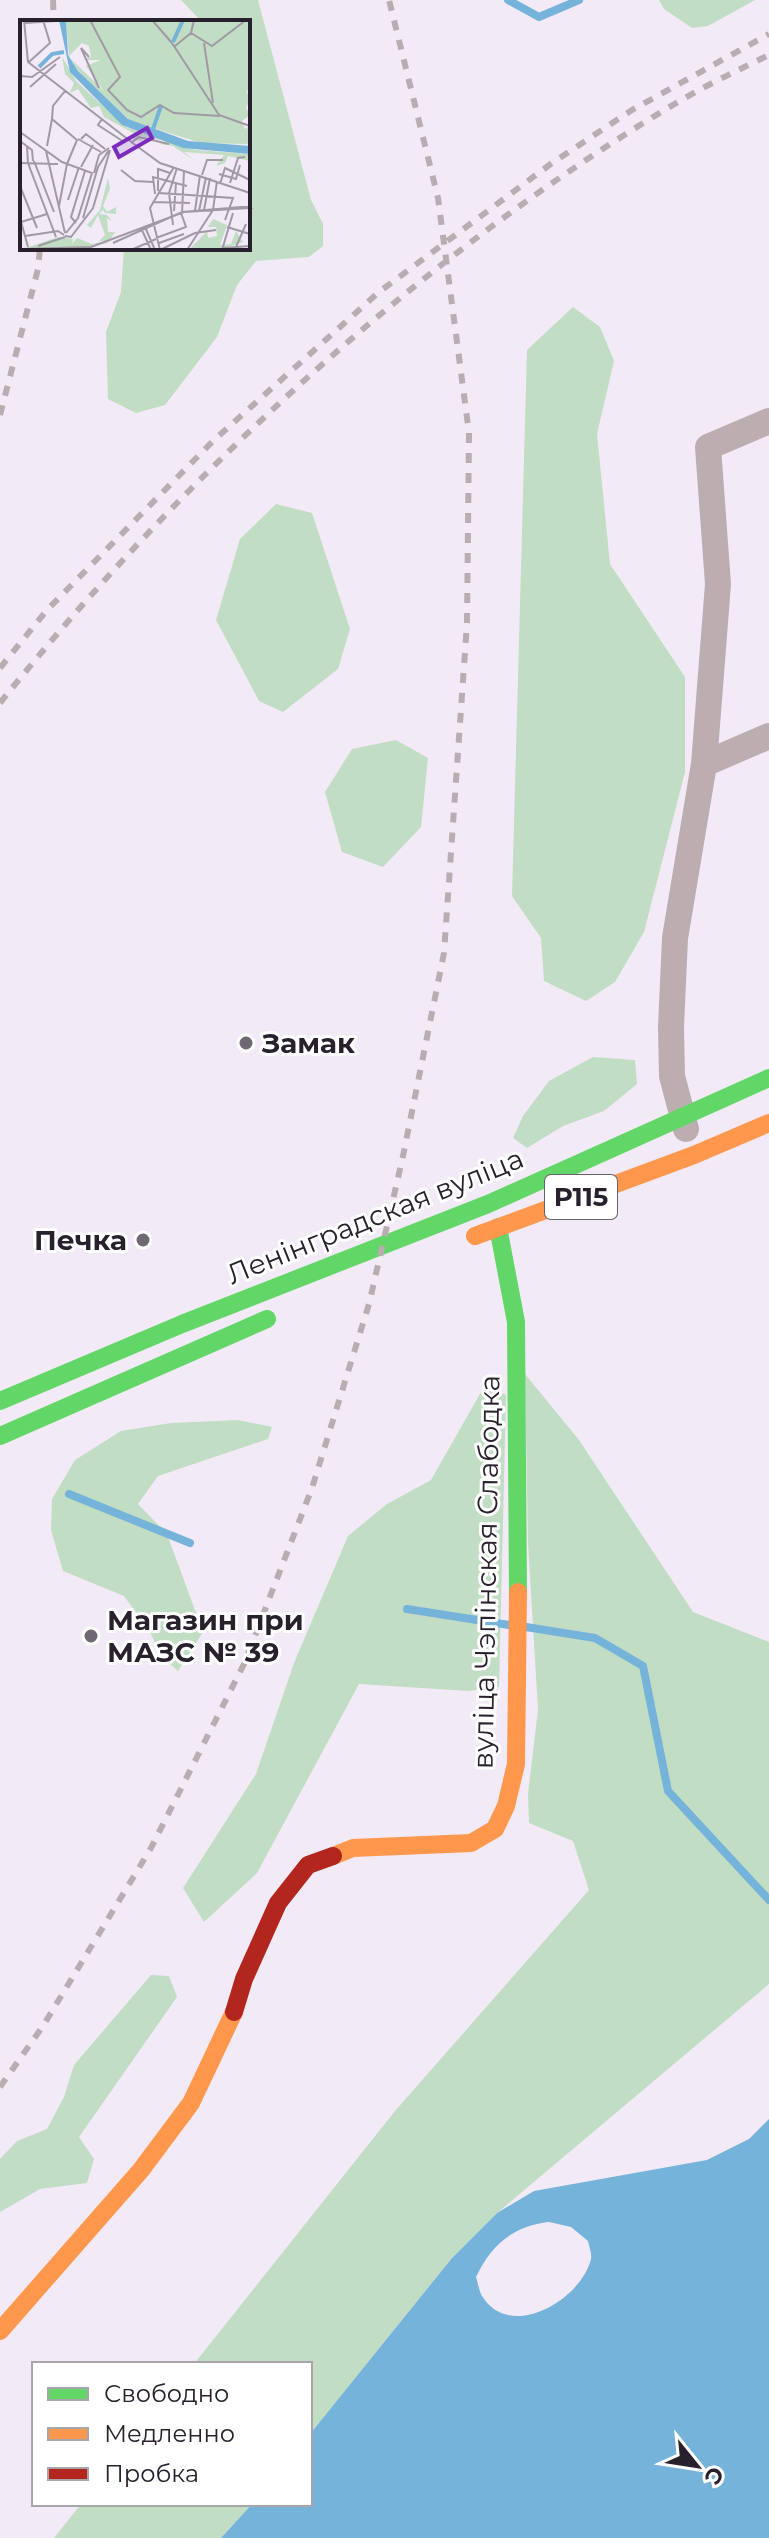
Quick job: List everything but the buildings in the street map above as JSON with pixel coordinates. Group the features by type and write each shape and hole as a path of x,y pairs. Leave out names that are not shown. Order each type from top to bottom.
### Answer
{"main road":[{"name":"Ленінградская вуліца","path":"0,1401 71,1369 489,1203 682,1114 769,1078"},
{"name":"Ленінградская вуліца","path":"458,1242 694,1155 769,1123"},
{"name":"вуліца Чэпінская Слабодка","path":"0,2331 141,2170 191,2103 232,2020 244,1979 278,1903 308,1865 353,1848 471,1843 495,1829 506,1806 516,1764 519,1665 516,1322 498,1227"},
{"name":"Ленінградская вуліца","path":"0,1436 279,1313"}],"street":[{"path":"694,1155 672,1076 675,938 704,764 718,584 708,447 769,421"},
{"path":"704,764 769,736"},
{"path":"71,1369 83,1400"}],"green space":[{"path":"181,0 258,0 311,200 323,224 323,246 309,257 256,261 237,285 217,337 165,405 136,413 108,399 106,332 121,292 124,250 250,250 250,20 200,20"},
{"path":"659,0 755,0 708,26 692,28 664,9"},
{"path":"573,307 600,327 614,361 597,434 610,564 685,677 685,772 644,932 615,982 586,1001 544,981 541,938 512,896 527,350"},
{"path":"276,504 312,513 350,629 338,669 283,712 259,701 216,620 240,539"},
{"path":"396,740 428,758 421,827 383,867 342,852 325,792 352,749"},
{"path":"593,1057 635,1060 637,1084 604,1111 563,1126 527,1148 513,1138 523,1116 549,1081"},
{"path":"525,1374 579,1440 693,1612 769,1642 769,1984 497,2213 452,2258 312,2432 312,2362 196,2362 395,2111 589,1890 573,1841 529,1823 528,1794 538,1710 528,1543"},
{"path":"485,1385 506,1395 499,1687 468,1691 359,1684 257,1873 204,1922 183,1888 256,1774 294,1663 348,1536 387,1504 431,1480"},
{"path":"238,1420 272,1427 268,1439 158,1476 138,1504 167,1534 203,1632 178,1671 162,1657 149,1630 124,1596 63,1571 51,1530 52,1499 75,1460 121,1431 171,1423"},
{"path":"151,1975 169,1976 177,1997 79,2137 94,2159 87,2183 40,2189 0,2212 0,2159 17,2141 47,2129 64,2097 74,2065"},
{"path":"79,2506 250,2506 221,2538 54,2538"}],"water":[{"path":"769,2119 769,2538 221,2538 250,2506 312,2506 312,2432 452,2258 497,2213 534,2191 707,2160 749,2139","holes":["549,2222 571,2227 588,2241 591,2259 585,2274 574,2289 543,2310 526,2315 509,2315 494,2309 482,2296 476,2277 489,2255 514,2233"]}],"waterway":[{"path":"508,0 539,17 579,0"},
{"path":"69,1494 190,1543"},
{"path":"407,1609 509,1625"},
{"path":"526,1627 595,1638 643,1666 668,1791 769,1900"}],"railway":[{"path":"53,0 54,20"},
{"path":"0,2087 43,2026 151,1848 244,1664 312,1488 369,1304 444,953 467,623 469,433 438,198 389,0"},
{"path":"0,668 47,610 213,441 379,292 552,163 632,110 769,34"},
{"path":"0,703 149,532 230,450 315,371 403,296 494,225 588,159 683,99 769,55"},
{"path":"0,415 38,269 40,250"}],"traffic: fast":[{"path":"0,1401 182,1324 488,1204 769,1078"},
{"path":"498,1227 516,1322 518,1592"},
{"path":"0,1436 267,1319"}],"traffic: slow":[{"path":"475,1236 694,1155 769,1123"},
{"path":"333,1856 353,1848 471,1843 495,1829 506,1806 516,1764 518,1592"},
{"path":"0,2331 141,2170 191,2103 234,2012"}],"traffic: jam":[{"path":"234,2012 244,1979 278,1903 308,1865 333,1856"}],"place":[{"name":"Замак","path":"246,1043"},
{"name":"Печка","path":"143,1240"},
{"name":"Магазин при МАЗС № 39","path":"91,1636"}]}
